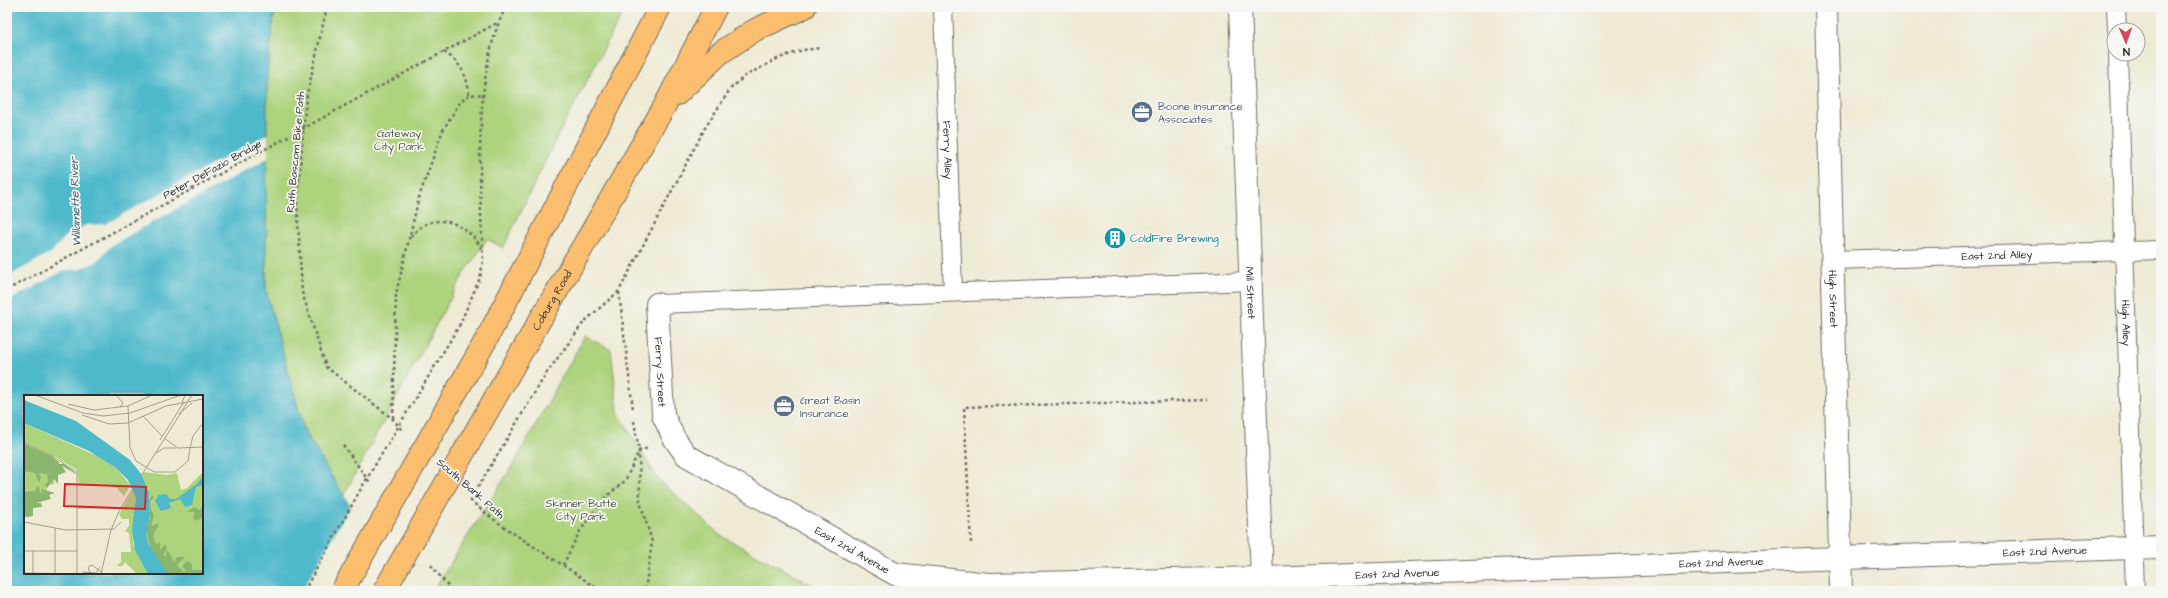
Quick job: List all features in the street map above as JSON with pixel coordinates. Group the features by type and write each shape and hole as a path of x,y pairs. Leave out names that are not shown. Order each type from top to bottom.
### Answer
{"main road":[{"path":"342,591 486,340 660,7"},
{"name":"Coburg Road","path":"384,591 664,107 716,7"},
{"path":"664,107 720,53 756,30 804,7"}],"street":[{"path":"804,7 819,7"},
{"name":"Mill Street","path":"1240,7 1262,578"},
{"name":"High Street","path":"1826,7 1841,591"},
{"name":"Ferry Street","path":"657,304 663,415 674,438"},
{"name":"East 2nd Avenue","path":"674,438 686,455 894,574 989,584 1262,578 2161,547"}],"lane":[{"name":"Ferry Alley","path":"943,7 953,292"},
{"path":"2116,7 2117,22"},
{"name":"High Alley","path":"2118,62 2135,591"},
{"name":"East 2nd Alley","path":"1832,260 2161,250"},
{"path":"657,304 1250,281"}],"path":[{"name":"Ruth Bascom Bike Path","path":"327,7 305,107 297,204 302,292 326,367 393,418"},
{"path":"304,591 367,479 459,326 480,278 482,250 480,149 484,94 490,57 499,22 506,7"},
{"name":"Peter DeFazio Bridge","path":"7,290 499,22"},
{"path":"477,489 546,374 584,322 619,291 705,128 731,88 745,76 779,58 803,50 821,48"},
{"path":"444,52 452,57 463,70 469,86 469,95"},
{"path":"407,436 393,418 396,294 418,197 443,130 460,102 469,95 484,94"},
{"path":"409,239 416,229 434,221 442,220 451,222 470,233 477,240 482,250"},
{"path":"619,291 638,451 640,502 652,542 645,591"},
{"path":"971,543 964,407 1207,400"},
{"path":"563,565 580,531 593,513 606,496 625,480 638,451"},
{"name":"South Bank Path","path":"466,496 489,517 600,591"},
{"path":"469,503 473,496"},
{"path":"429,571 433,564"}],"green space":[{"name":"Gateway City Park","path":"275,7 626,7 558,135 503,248 487,239 462,277 343,496 304,430 266,291 267,72"},
{"name":"Skinner Butte City Park","path":"585,336 611,350 618,412 657,478 721,536 824,591 433,591 516,460"}],"water":[{"name":"Willamette River","path":"7,7 275,7 267,72 266,291 304,430 401,591 7,591"}],"pier":[{"path":"268,134 268,158 113,244 96,262 79,269 63,271 7,302 7,277 52,252 67,235 86,225 105,224"},
{"path":"351,505 402,590 403,591 302,591"}],"place":[{"name":"Boone Insurance Associates","path":"1142,112"},
{"name":"ColdFire Brewing","path":"1115,238"},
{"name":"Great Basin Insurance","path":"784,406"}]}
